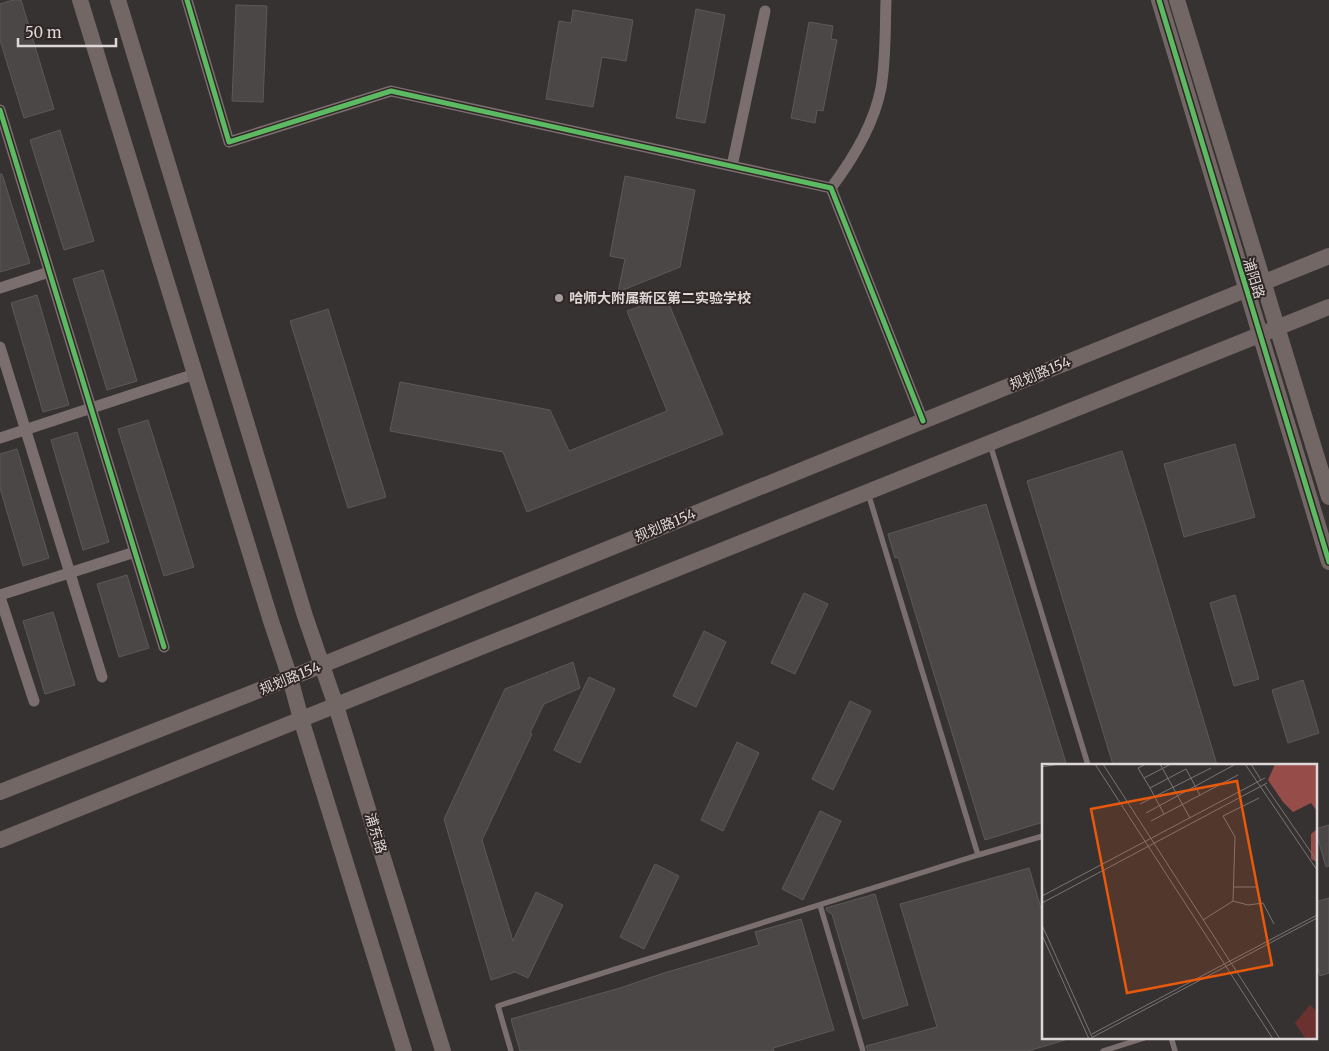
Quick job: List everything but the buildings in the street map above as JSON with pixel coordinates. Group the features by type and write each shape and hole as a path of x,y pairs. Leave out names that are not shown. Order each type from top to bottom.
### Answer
{"main road":[{"path":"80,0 404,1051"},
{"name":"浦东路","path":"118,0 305,616 336,706 444,1051"},
{"name":"浦阳路","path":"1159,0 1329,562"},
{"name":"浦阳路","path":"1177,0 1329,497"},
{"name":"规划路154","path":"0,792 290,678 1329,256"},
{"path":"0,840 1329,308"}],"street":[{"path":"187,0 229,142 391,91 831,188"},
{"path":"831,188 848,164 862,138 881,90 886,0"},
{"path":"732,166 765,12"},
{"path":"0,110 164,647"},
{"path":"831,188 923,421"},
{"path":"0,288 49,272"},
{"path":"0,347 102,678"},
{"path":"0,438 195,374"},
{"path":"34,701 0,596 135,552"}],"lane":[{"path":"990,444 1088,764"},
{"path":"868,493 978,856"},
{"path":"511,1051 498,1006 1042,836"},
{"path":"820,905 863,1051"},
{"path":"1103,1051 1144,1038"},
{"path":"1171,1038 1175,1051"}],"cycle path":[{"path":"187,0 229,142 391,91 831,188 923,421"},
{"path":"1159,0 1329,562"},
{"path":"0,110 164,647"}],"place":[{"name":"哈师大附属新区第二实验学校","path":"559,298"}]}
